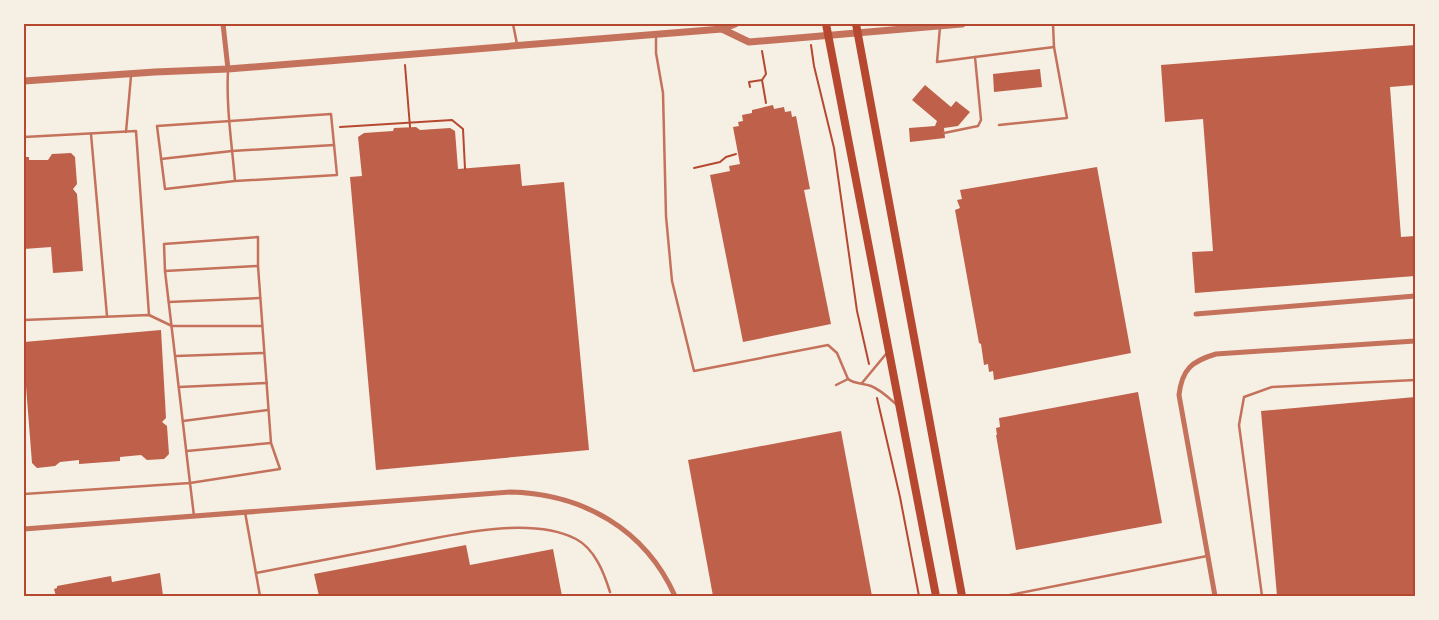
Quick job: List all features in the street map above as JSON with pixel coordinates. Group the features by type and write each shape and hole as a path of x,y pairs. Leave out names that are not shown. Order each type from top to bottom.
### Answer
{"main road":[{"path":"826,24 936,596"},
{"path":"856,24 962,596"}],"street":[{"path":"223,24 228,69"},
{"path":"24,81 131,73 228,69 722,29 735,24"},
{"path":"722,29 749,42 962,24"},
{"path":"1196,314 1415,296"},
{"path":"1215,596 1179,395 1182,379 1189,368 1200,358 1216,354 1415,341"},
{"path":"24,529 511,492 546,495 595,511 625,531 651,558 665,578 674,596"}],"lane":[{"path":"513,24 518,45"},
{"path":"999,125 1067,118 1054,47 1053,24"},
{"path":"940,26 937,62 1054,47"},
{"path":"656,34 656,53 664,93 666,216 672,281 694,372 828,345 837,353 851,382 862,383 875,388 900,406"},
{"path":"944,133 978,126 981,120 975,57"},
{"path":"228,69 227,85 235,182"},
{"path":"126,132 131,73"},
{"path":"331,114 332,128 337,175 166,189 157,126 331,114"},
{"path":"24,137 136,131 149,316"},
{"path":"91,134 107,317"},
{"path":"161,159 232,151 334,145"},
{"path":"24,494 190,483 280,469 271,443 260,298 258,236 164,244 169,302 176,356 179,387 187,451 190,483 194,516"},
{"path":"166,271 258,266"},
{"path":"169,302 260,298"},
{"path":"24,320 149,316 172,326 262,326"},
{"path":"862,383 889,350"},
{"path":"176,356 264,353"},
{"path":"836,385 848,379"},
{"path":"1262,596 1239,425 1244,397 1272,387 1415,380"},
{"path":"179,387 266,383"},
{"path":"183,421 268,410"},
{"path":"187,451 271,443"},
{"path":"245,512 260,596"},
{"path":"256,573 470,532 508,528 535,529 562,534 576,539 586,547 604,574 610,592"},
{"path":"1010,595 1207,556"}],"path":[{"path":"760,41 766,74 762,80 766,103"},
{"path":"404,54 410,127"},
{"path":"813,54 814,66 834,148 857,311 871,372"},
{"path":"750,87 748,82 762,80"},
{"path":"332,128 452,120 463,129 465,169"},
{"path":"694,168 720,162 726,157 736,154"},
{"path":"875,388 900,497 919,596"}],"building":[{"path":"1415,45 1415,85 1390,87 1401,237 1415,236 1415,276 1195,293 1192,252 1213,251 1203,119 1165,122 1161,65"},
{"path":"1040,69 1042,87 994,92 993,74"},
{"path":"925,85 951,107 956,101 970,112 958,126 944,128 945,138 910,142 909,128 935,126 937,121 912,100"},
{"path":"773,105 774,109 784,107 785,112 791,111 792,117 796,116 810,189 804,190 831,324 743,342 710,175 730,171 729,166 740,164 733,127 739,126 738,122 743,121 742,115 752,113 752,110"},
{"path":"416,127 420,130 450,128 455,131 458,169 520,164 522,186 564,182 589,450 376,470 350,177 362,176 358,137 364,133 393,131 394,128"},
{"path":"71,153 75,157 77,184 73,189 77,194 83,271 53,273 51,247 24,249 24,157 29,157 29,160 48,160 52,154"},
{"path":"1097,167 1131,353 994,380 993,371 989,372 988,364 984,365 955,210 960,208 957,200 962,199 960,190"},
{"path":"161,330 166,418 162,422 167,426 169,454 164,459 147,460 141,455 120,457 120,461 79,464 79,460 60,462 55,466 37,468 32,463 24,342"},
{"path":"1138,392 1162,523 1016,550 996,435 996,428 1000,427 999,418"},
{"path":"1415,397 1415,596 1277,596 1261,411"},
{"path":"841,431 872,596 713,596 688,460"},
{"path":"466,545 470,565 553,549 562,596 319,596 314,574"},
{"path":"160,573 163,596 56,596 54,589 57,586 111,576 112,582"}]}
